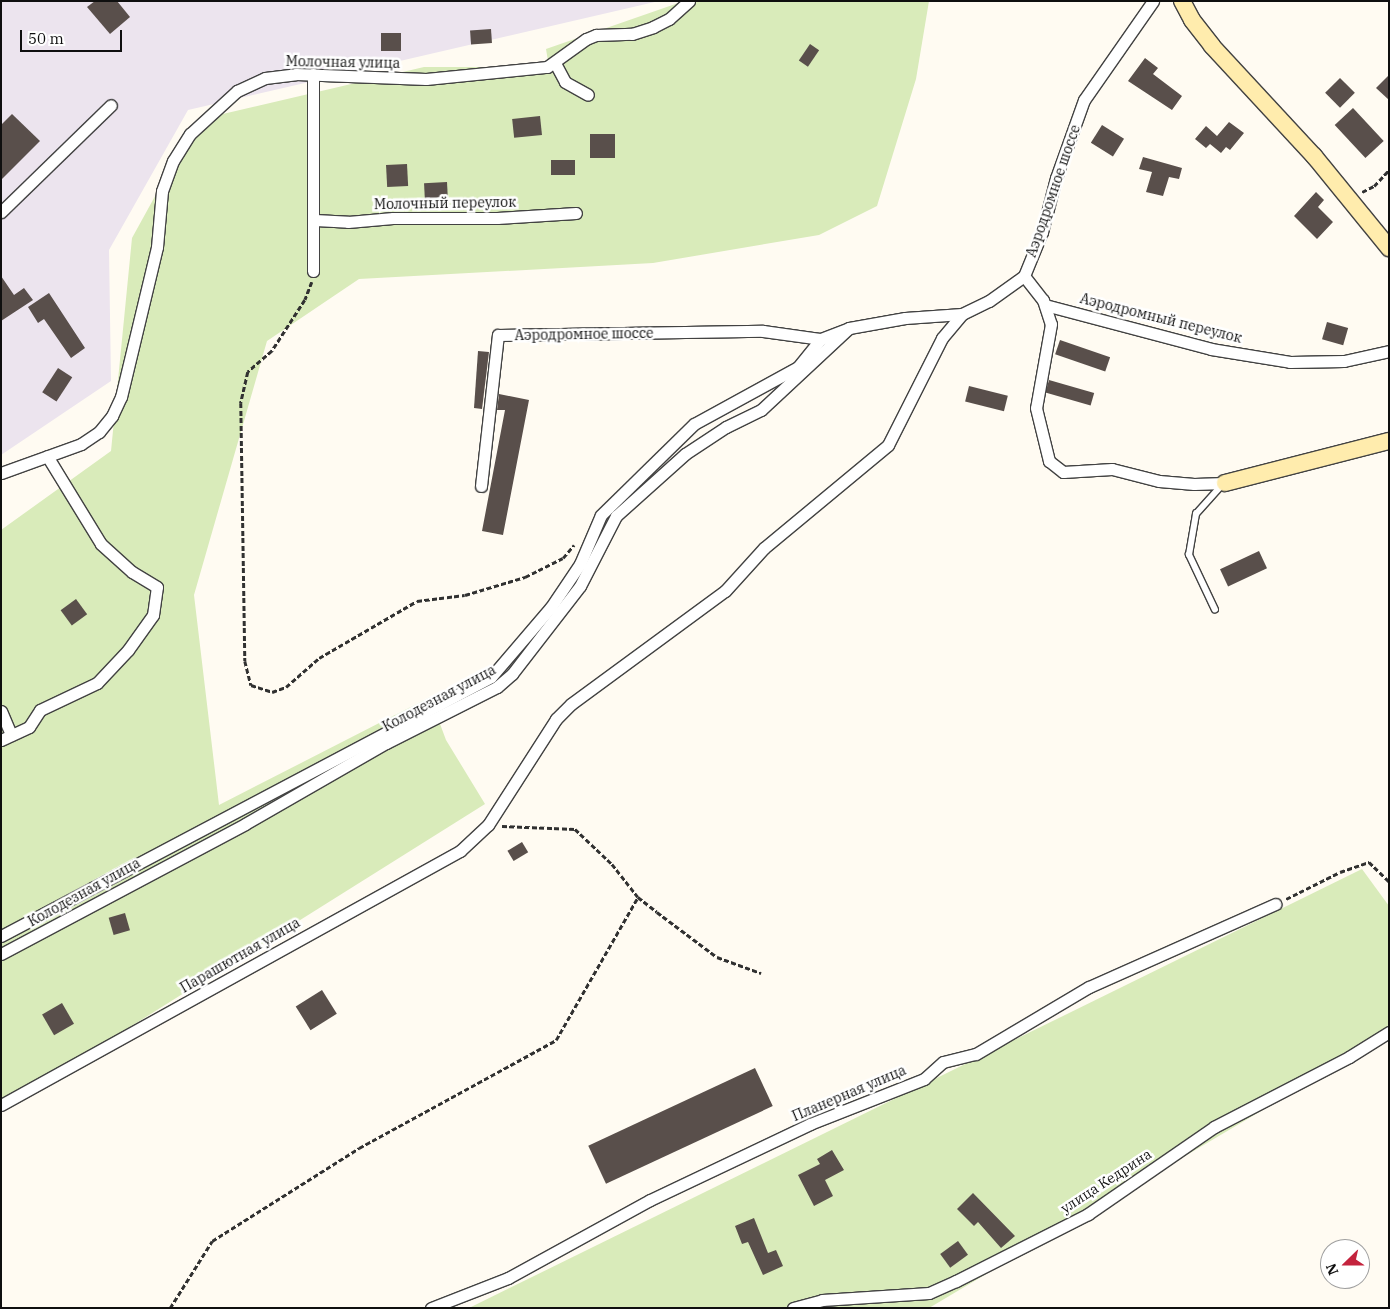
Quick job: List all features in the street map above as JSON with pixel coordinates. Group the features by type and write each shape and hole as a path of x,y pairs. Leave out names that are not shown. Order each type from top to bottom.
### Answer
{"street":[{"name":"Молочная улица","path":"1,473 81,444 99,432 112,416 121,397 157,247 162,191 173,161 190,134 237,92 265,78 314,74 426,79 539,68 556,63 586,39 596,35 632,34 653,27 670,19 689,1"},
{"name":"Аэродромное шоссе","path":"601,515 694,424 798,367 822,339 849,328 906,318 962,314 989,301 1024,276 1042,232 1056,178 1084,100 1153,1"},
{"path":"1182,1 1192,20 1212,46 1340,187 1389,248"},
{"path":"556,63 565,82 588,95"},
{"path":"313,271 315,220 314,74"},
{"path":"1,212 110,105"},
{"name":"Молочный переулок","path":"315,220 348,222 393,218 496,218 576,213"},
{"path":"1024,276 1045,305 1050,324 1036,408 1049,461 1063,472 1112,469 1159,481 1194,484 1225,483 1389,441"},
{"name":"Аэродромный переулок","path":"1045,305 1211,349 1290,362 1344,361 1389,350"},
{"name":"Парашютная улица","path":"1,1105 460,851 488,825 556,718 570,704 725,591 764,548 888,445 942,338 962,314"},
{"name":"Колодезная улица","path":"1,954 245,824 386,744 497,687 512,674 580,586 616,516 685,454 726,427 761,410 849,328"},
{"name":"Аэродромное шоссе","path":"482,486 498,335 763,331 822,339"},
{"path":"1,710 6,737 29,726 40,710 96,683 128,650 153,616 157,587 132,572 101,544 47,456"},
{"name":"Колодезная улица","path":"1,936 491,677 551,607 580,564 601,515"},
{"name":"Планерная улица","path":"431,1308 508,1278 650,1200 802,1128 886,1091 924,1079 943,1062 976,1054 1089,986 1275,904"},
{"name":"улица Кедрина","path":"793,1308 822,1300 928,1293 956,1281 1088,1214 1214,1126 1349,1057 1389,1032"}],"lane":[{"path":"1215,610 1189,554 1196,514 1225,483"}],"path":[{"path":"1340,187 1363,192 1374,186 1389,170"},
{"path":"313,271 305,300 272,351 248,372 241,403 245,661 251,685 272,692 286,687 319,658 417,601 465,595 525,577 563,558 575,544"},
{"path":"488,825 575,829 612,864 638,897 717,957 761,973"},
{"path":"1275,904 1340,872 1369,862 1389,881"},
{"path":"170,1308 212,1241 359,1148 556,1040 638,897"}],"shaded area":[{"path":"1,1 659,1 188,110 109,250 111,381 1,455"}],"green space":[{"path":"684,1 929,1 916,79 877,206 819,235 653,263 359,279 267,341 194,595 219,805 430,697 446,740 485,804 1,1108 1,530 111,451 132,238 197,120 424,67 549,67 546,49"},
{"path":"1362,869 1389,906 1389,1035 929,1308 469,1308"}],"building":[{"path":"95,1 117,1 130,17 110,34 87,7"},
{"path":"491,29 492,43 471,44 470,30"},
{"path":"381,33 401,33 401,51 381,51"},
{"path":"810,44 819,50 808,67 799,61"},
{"path":"1145,58 1158,68 1153,74 1182,96 1172,110 1128,81"},
{"path":"1389,75 1389,100 1376,88"},
{"path":"1340,78 1355,93 1340,108 1325,93"},
{"path":"1353,108 1384,141 1365,158 1335,125"},
{"path":"12,114 40,141 1,180 1,125"},
{"path":"540,116 542,135 514,138 512,119"},
{"path":"1229,122 1244,133 1230,150 1226,147 1221,153 1210,144 1206,148 1195,139 1206,126 1217,136"},
{"path":"1102,125 1124,139 1113,157 1091,143"},
{"path":"590,134 615,134 615,158 590,158"},
{"path":"1143,157 1182,168 1179,179 1169,177 1163,196 1146,192 1152,172 1139,169"},
{"path":"551,160 575,160 575,175 551,175"},
{"path":"407,164 408,186 387,187 386,165"},
{"path":"447,182 448,199 425,200 424,183"},
{"path":"1316,192 1324,200 1318,207 1333,222 1317,239 1294,216"},
{"path":"1,276 14,295 24,288 33,300 1,321"},
{"path":"49,293 85,348 71,358 44,319 38,323 28,307"},
{"path":"1327,322 1348,328 1343,345 1322,339"},
{"path":"1060,340 1110,357 1105,371 1055,354"},
{"path":"478,351 489,352 482,409 474,408"},
{"path":"58,368 72,377 56,402 42,392"},
{"path":"1049,380 1094,393 1091,405 1045,392"},
{"path":"969,386 1008,396 1004,411 965,402"},
{"path":"499,394 529,400 503,535 482,531 505,410 497,410"},
{"path":"1259,551 1267,568 1228,586 1220,569"},
{"path":"76,599 87,614 72,626 61,610"},
{"path":"522,842 528,852 514,861 507,851"},
{"path":"125,913 130,930 114,935 109,918"},
{"path":"322,990 337,1014 311,1030 296,1006"},
{"path":"62,1003 74,1024 54,1035 42,1014"},
{"path":"755,1068 773,1106 606,1184 588,1146"},
{"path":"832,1150 844,1170 825,1180 833,1196 814,1206 798,1175 820,1164 817,1159"},
{"path":"973,1193 1015,1236 1001,1248 978,1222 974,1226 957,1209"},
{"path":"754,1218 768,1253 776,1250 783,1266 763,1275 748,1242 742,1244 735,1226"},
{"path":"958,1241 968,1255 950,1268 940,1254"}]}
